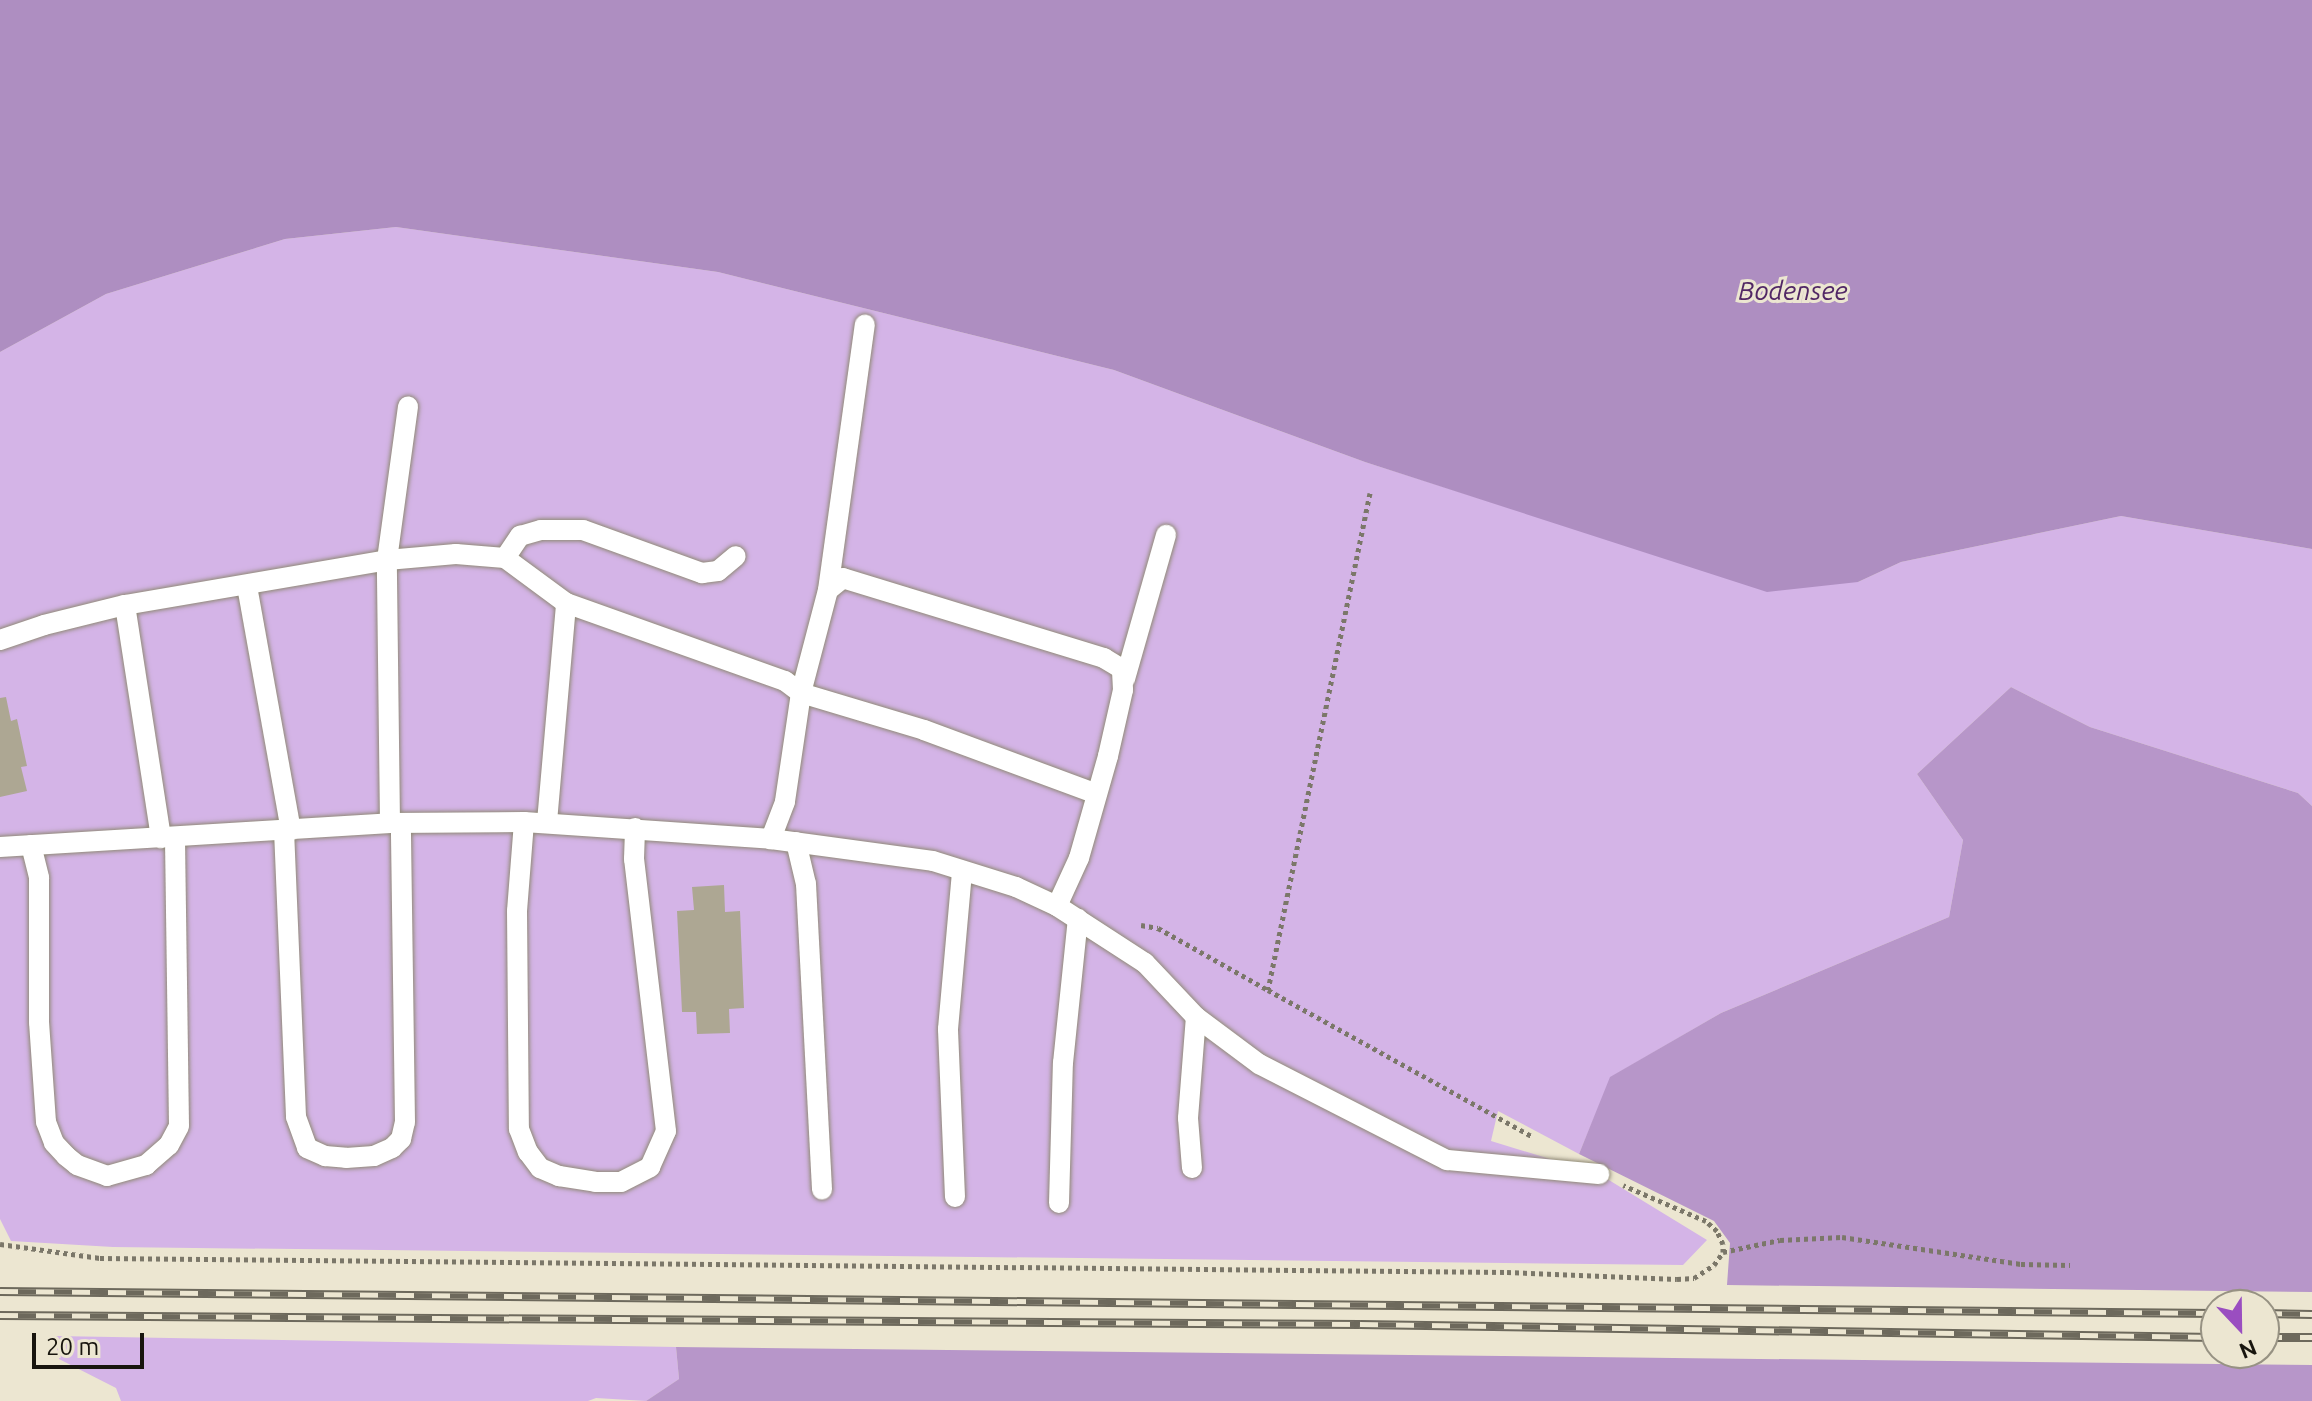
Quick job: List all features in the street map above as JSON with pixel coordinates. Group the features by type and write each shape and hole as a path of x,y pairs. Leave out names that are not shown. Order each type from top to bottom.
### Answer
{"lane":[{"path":"771,839 785,802 801,693 828,590 865,325"},
{"path":"247,586 288,830 297,1126 307,1148 325,1156 374,1156 392,1148 401,1139 405,1122 387,560 408,406"},
{"path":"505,558 520,536 541,530 583,530 702,573 718,571 736,556"},
{"path":"1057,906 1079,858 1166,535"},
{"path":"0,640 44,625 125,605 387,560 456,554 505,558 566,603 785,681 801,693 924,730 1097,794"},
{"path":"828,590 843,578 1104,658 1122,669 1125,679"},
{"path":"547,822 566,603"},
{"path":"31,845 39,878 39,1022 46,1122 54,1143 77,1165 107,1176 146,1165 169,1145 179,1126 168,838 125,605"},
{"path":"524,822 517,911 519,1129 528,1152 540,1168 595,1182 621,1182 650,1167 666,1131 634,859 635,828"},
{"path":"0,847 395,824 547,822 771,839 933,861 1016,887 1057,906 1145,963 1196,1017 1259,1064 1447,1160 1599,1174"},
{"path":"796,842 806,884 822,1190"},
{"path":"955,1197 948,1029 962,871"},
{"path":"1059,1203 1063,1063 1078,919"},
{"path":"1192,1168 1188,1118 1196,1017"}],"path":[{"path":"1268,990 1370,493"},
{"path":"1134,924 1158,928 1543,1143"},
{"path":"1599,1174 1706,1221 1717,1231 1723,1252"},
{"path":"0,1244 100,1258 1507,1272 1677,1279 1694,1278 1714,1265 1723,1252 1780,1240 1842,1237 2021,1264 2070,1265"}],"shaded area":[{"path":"396,227 718,272 1114,370 1365,462 1607,539 1858,582 1901,562 2121,516 2312,549 2312,806 2298,793 2090,727 2011,687 1917,774 1963,840 1949,917 1721,1013 1611,1077 1579,1154 1498,1111 1491,1141 1599,1174 1707,1240 1683,1265 113,1247 11,1241 0,1219 0,352 106,294 285,239"},
{"path":"2011,687 2090,727 2298,793 2312,806 2312,1292 2280,1292 2280,1289 1727,1285 1730,1243 1714,1221 1579,1154 1610,1077 1721,1013 1949,917 1963,840 1917,774"},
{"path":"55,1336 676,1347 679,1379 646,1401 596,1398 588,1401 121,1401 116,1388 59,1359"},
{"path":"676,1347 2200,1364 2200,1369 2280,1369 2280,1365 2312,1365 2312,1401 646,1401 679,1379"}],"water":[{"name":"Bodensee","path":"0,0 2312,0 2312,549 2121,516 1901,562 1858,582 1767,592 1365,462 1114,370 718,272 396,227 285,239 106,294 0,352"}],"building":[{"path":"6,697 11,721 17,719 27,766 21,767 27,791 0,797 0,698"},
{"path":"724,885 725,912 740,911 744,1008 729,1009 730,1033 697,1034 696,1012 682,1012 677,911 694,910 692,887"}],"railway":[{"path":"0,1291 2200,1313"},
{"path":"2280,1313 2312,1314"},
{"path":"0,1315 1360,1324 2200,1337"},
{"path":"2280,1337 2312,1337"}]}
